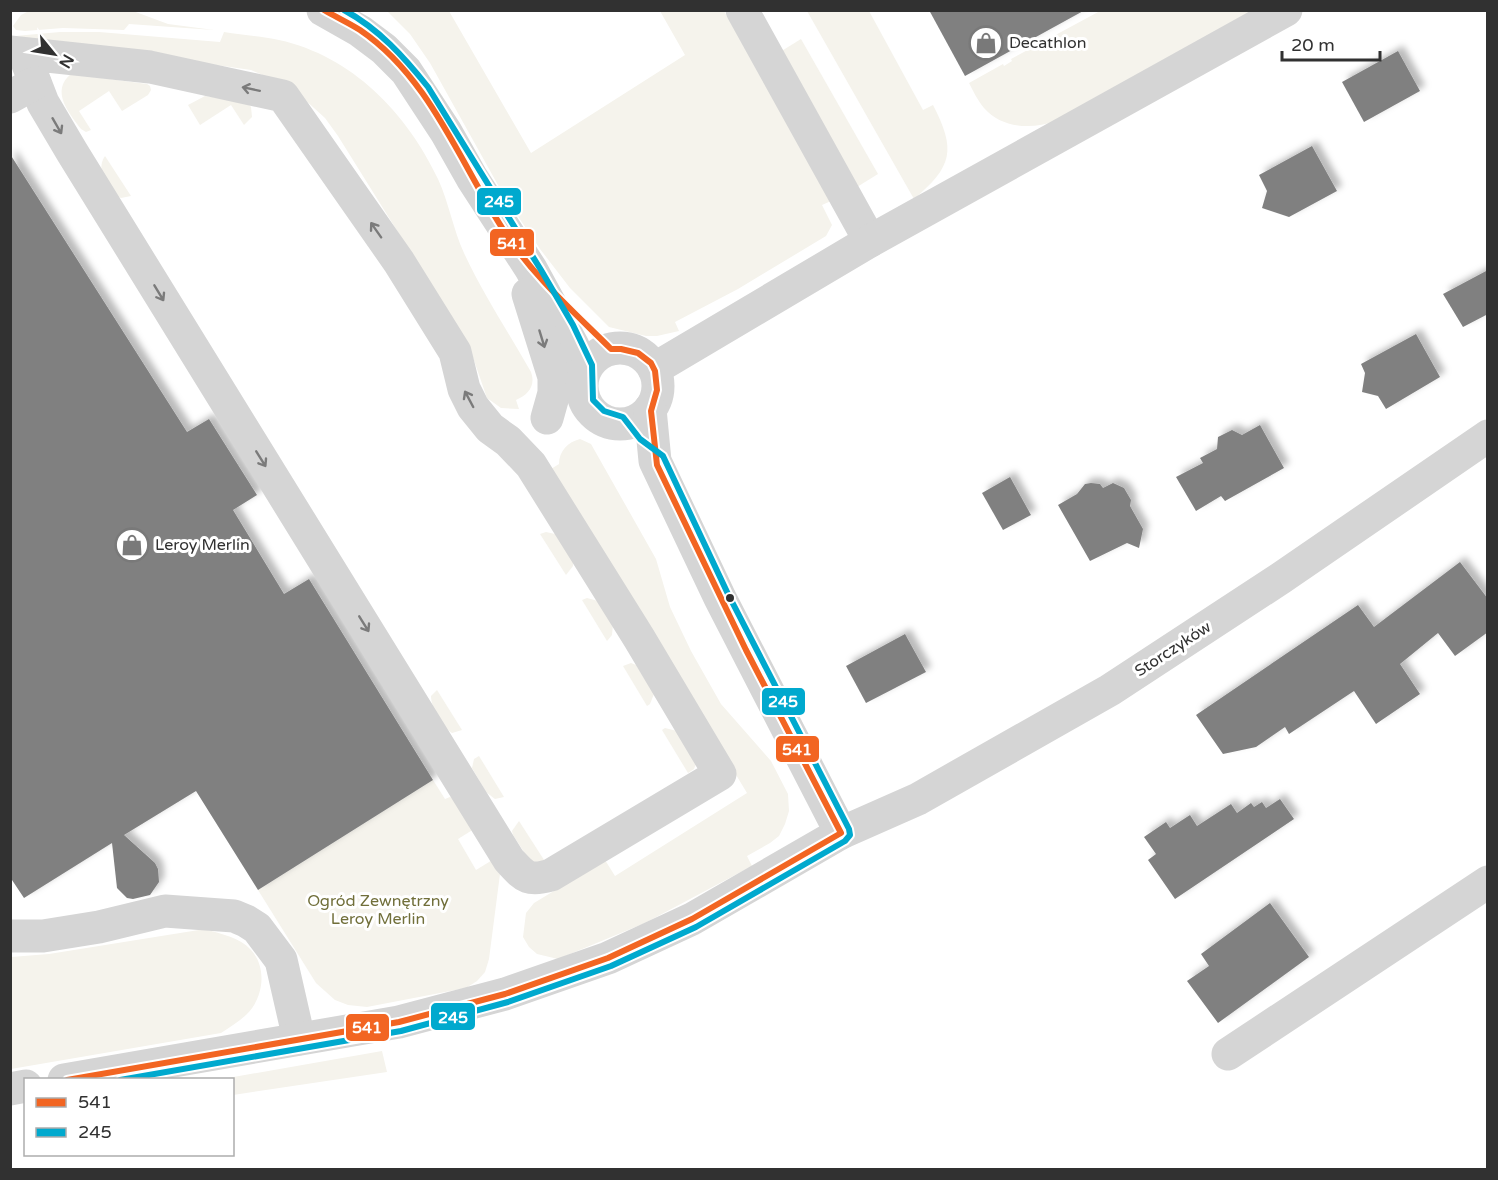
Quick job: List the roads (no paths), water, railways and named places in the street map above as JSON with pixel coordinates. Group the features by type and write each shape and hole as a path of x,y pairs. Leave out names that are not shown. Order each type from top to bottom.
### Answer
{"street":[{"path":"323,10 360,31 384,49 406,71 522,256 573,346 584,387 591,413 601,420 618,424 638,420 650,409 657,392 654,369 646,358 635,351 623,348 611,349 598,354 588,364 584,387 547,418 508,441"},
{"path":"742,10 870,242"},
{"path":"654,369 870,242 1286,10"},
{"path":"150,67 283,96 399,262 455,352 464,389 472,407 490,428 508,441 531,465 639,638 720,774 550,875 538,879 526,878 508,860 365,624 115,224 49,113 20,72 150,67"},
{"path":"522,256 611,349"},
{"path":"522,256 554,377 554,393 547,418"},
{"path":"650,409 655,461 715,588 841,833"},
{"path":"618,424 634,445 655,461"},
{"name":"Storczyków","path":"75,1078 399,1022 505,994 608,958 692,919 841,833 918,798 1110,690 1281,578 1488,436"},
{"path":"1228,1054 1488,882"},
{"path":"10,936 43,936 99,927 165,912 234,916 257,928 280,960 299,1039"}],"place":[{"name":"Decathlon","path":"986,43"},
{"name":"Leroy Merlin","path":"132,545"}],"park label":[{"name":"Ogród Zewnętrzny Leroy Merlin","path":"378,910"}]}
